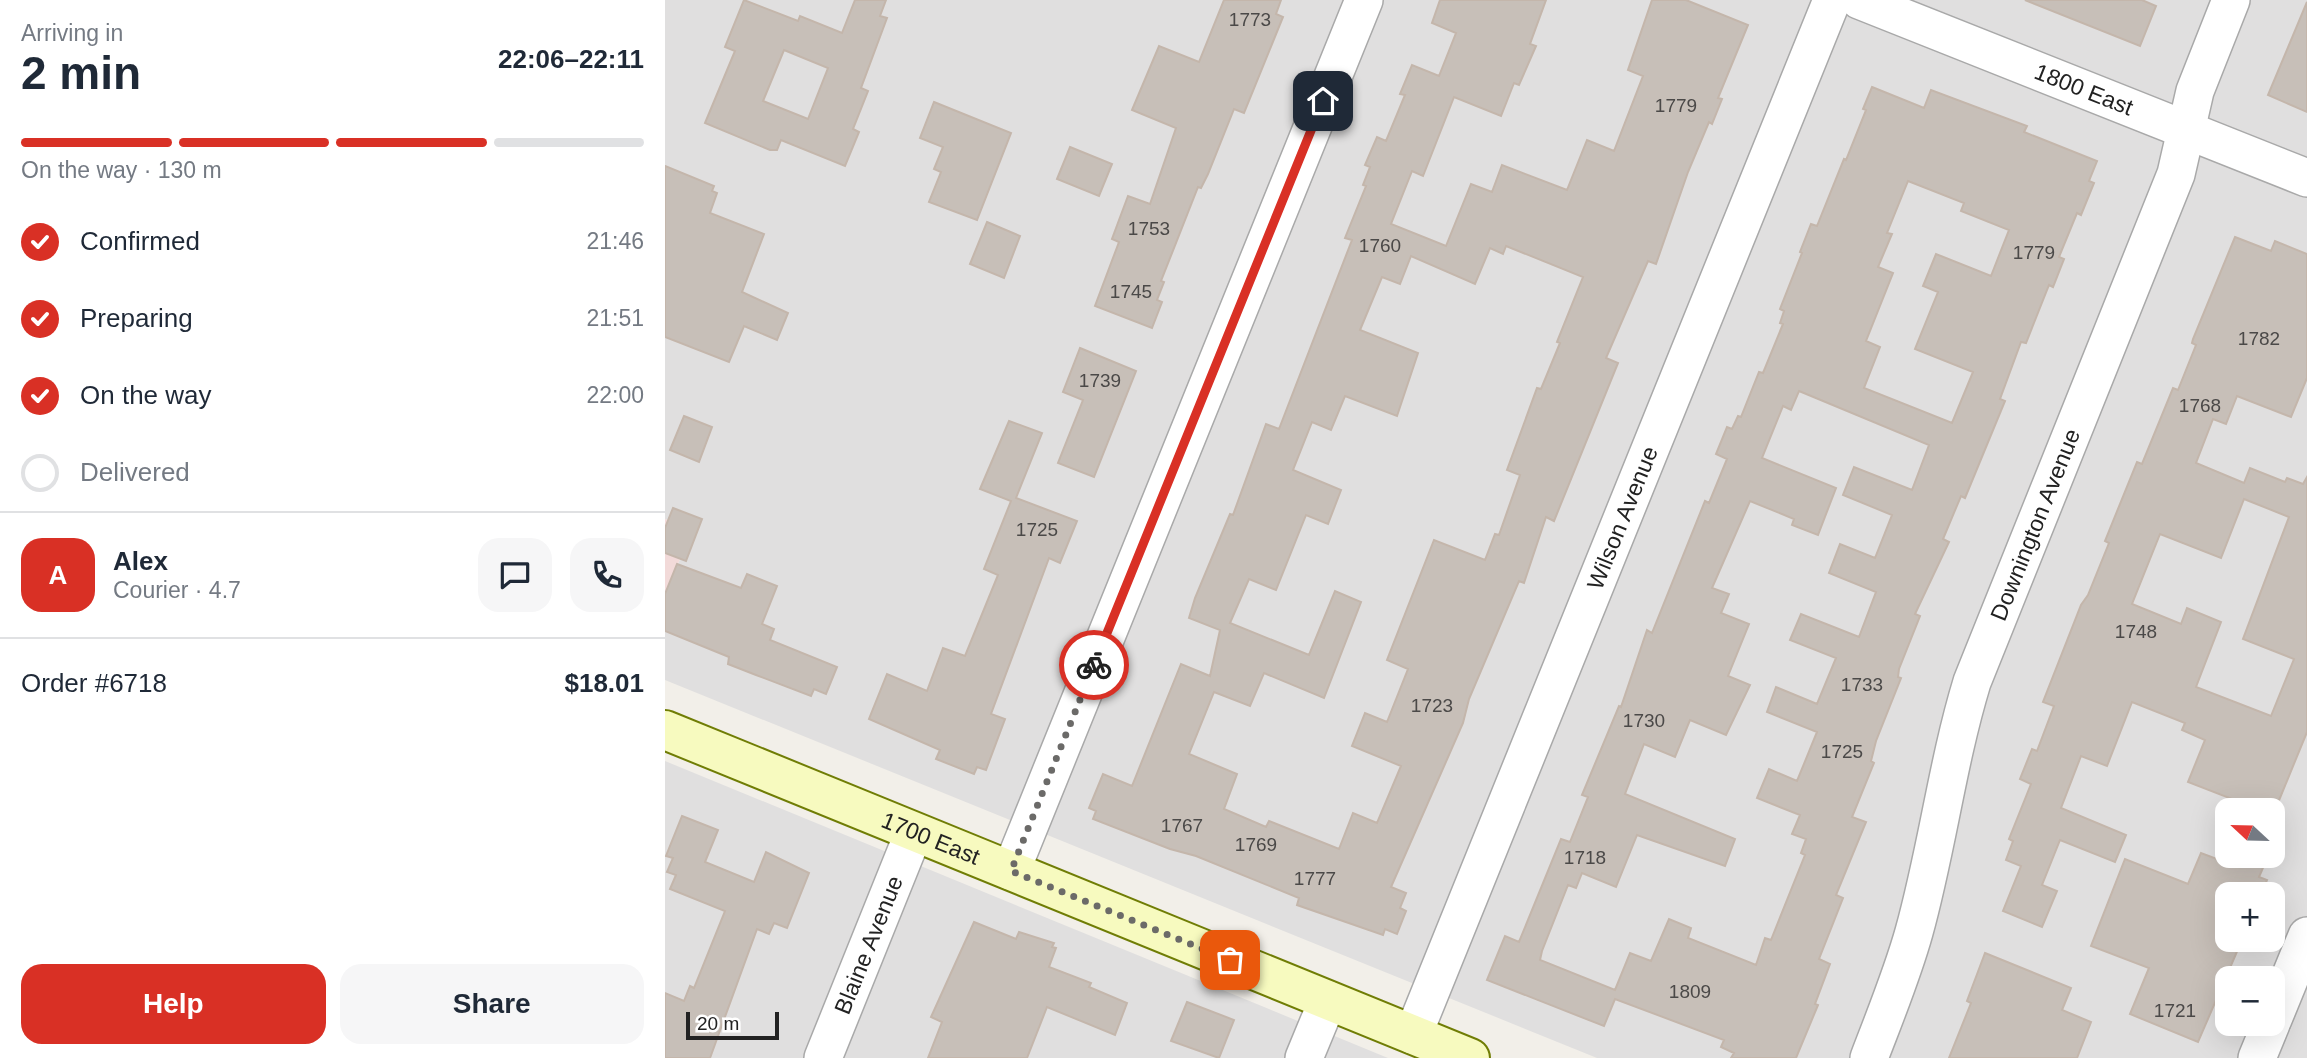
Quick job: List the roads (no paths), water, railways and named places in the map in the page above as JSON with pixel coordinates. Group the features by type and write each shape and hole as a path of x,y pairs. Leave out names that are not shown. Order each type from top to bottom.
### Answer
{"street":[{"path":"1011,871 1364,0"},
{"name":"Wilson Avenue","path":"1413,1035 1832,0"},
{"name":"1800 East","path":"1859,0 2307,178"},
{"name":"Downington Avenue","path":"1869,1058 1915,930 1954,743 1972,682 2176,174 2195,91 2231,0"},
{"name":"1700 East","path":"665,730 1470,1058"},
{"name":"Blaine Avenue","path":"823,1058 914,832"},
{"path":"2285,990 2307,936"},
{"path":"1304,1058 1328,1000"},
{"path":"2257,1058 2266,1036"}]}
